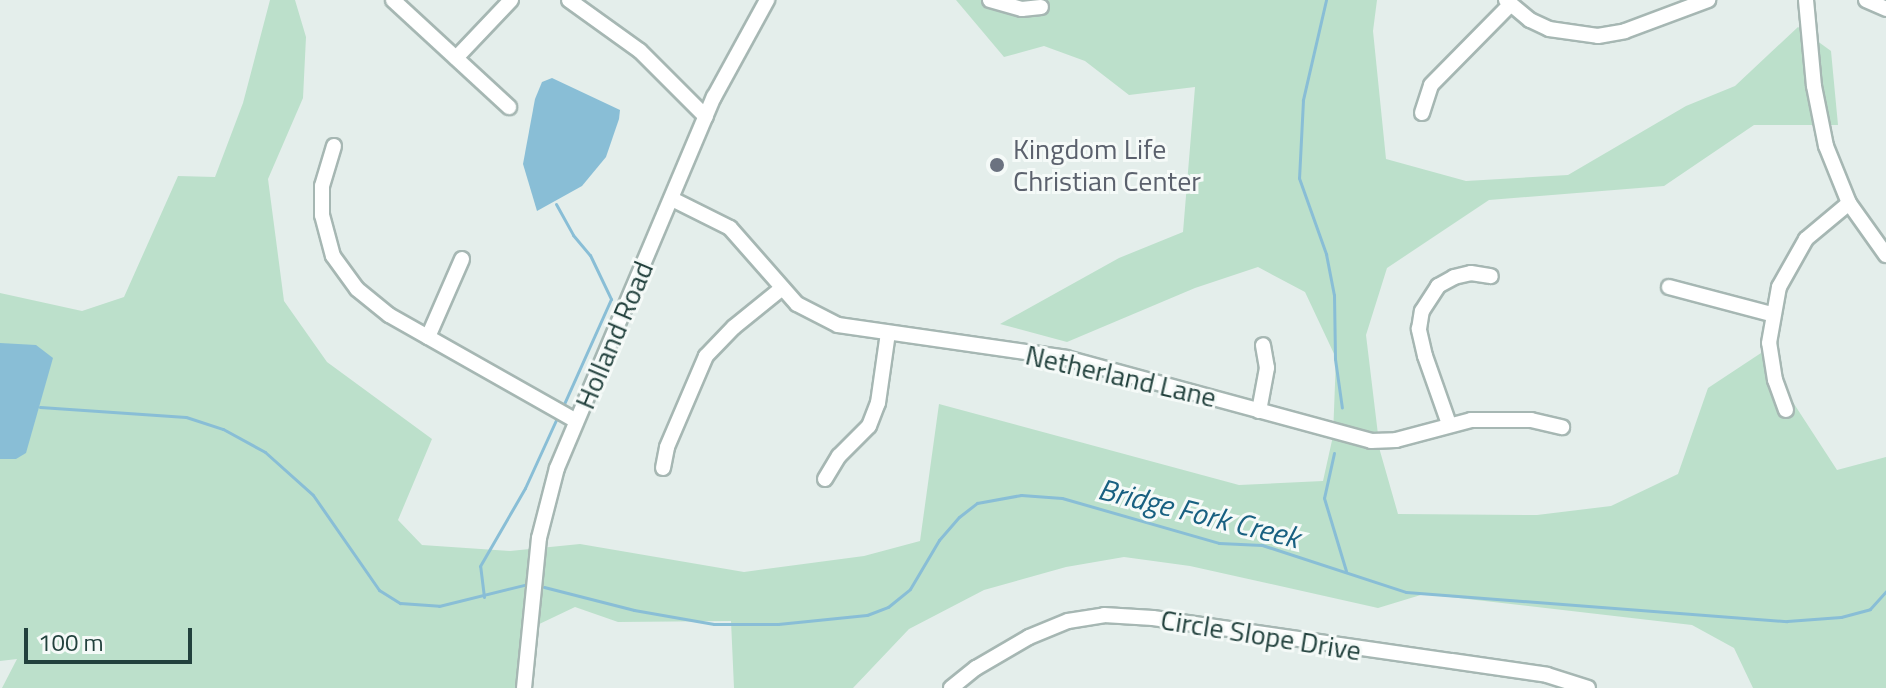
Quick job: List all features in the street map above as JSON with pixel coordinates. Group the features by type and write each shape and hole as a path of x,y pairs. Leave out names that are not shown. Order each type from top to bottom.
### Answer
{"street":[{"path":"393,0 509,107"},
{"path":"456,58 511,0"},
{"path":"569,0 640,51 706,117"},
{"name":"Holland Road","path":"524,688 541,522 557,468 706,117 767,0"},
{"path":"990,0 1022,9 1041,7"},
{"path":"1422,113 1431,85 1508,2 1549,29 1598,36 1625,31 1708,0"},
{"path":"1806,0 1819,119 1849,203 1886,255"},
{"path":"1866,0 1886,9"},
{"path":"334,146 325,168 321,202 324,231 333,256 366,299 576,421"},
{"name":"Netherland Lane","path":"672,199 730,228 781,289 815,316 838,325 1066,358 1371,441 1396,440 1449,424 1531,420 1562,427"},
{"path":"1786,410 1770,359 1771,314 1779,287 1796,251 1815,228 1849,203"},
{"path":"428,337 462,259"},
{"path":"1449,424 1425,356 1419,329 1422,311 1438,286 1454,277 1471,273 1491,276"},
{"path":"1669,287 1771,314"},
{"path":"663,468 667,447 706,356 726,334 781,289"},
{"path":"825,479 839,456 869,426 878,403 888,333"},
{"path":"1259,411 1267,368 1263,345"},
{"name":"Circle Slope Drive","path":"951,688 976,668 1029,637 1068,621 1104,615 1153,618 1547,675 1588,688"}],"green space":[{"path":"270,0 295,0 306,37 303,98 268,179 284,301 327,362 432,439 398,520 422,545 510,551 580,544 744,572 864,556 920,541 939,404 1239,485 1323,481 1333,436 1336,358 1305,292 1258,267 1195,288 1067,342 1000,324 1119,258 1183,232 1195,87 1129,95 1085,61 1044,46 1004,57 956,0 1377,0 1373,31 1386,159 1466,181 1568,175 1686,106 1735,86 1798,27 1831,51 1838,125 1754,125 1664,186 1489,200 1387,268 1366,335 1380,451 1398,514 1537,515 1611,506 1678,474 1708,388 1761,353 1837,470 1886,457 1886,688 1753,688 1734,648 1692,625 1424,594 1378,608 1190,566 1124,557 1066,567 984,590 909,629 853,688 734,688 731,621 618,622 575,607 533,627 526,688 2,688 17,659 0,661 0,293 82,311 124,297 178,176 215,177 243,103"}],"water":[{"path":"552,78 620,110 619,119 606,157 582,186 537,211 523,164 535,99 542,82"},
{"path":"0,343 36,345 53,358 26,453 16,459 0,459"}],"waterway":[{"path":"1326,0 1303,100 1299,178 1326,254 1334,295 1335,359 1342,408"},
{"path":"556,204 573,235 590,255 611,299 564,404"},
{"name":"Bridge Fork Creek","path":"40,407 186,417 223,429 265,452 313,495 379,590 400,603 439,606 524,585"},
{"path":"484,597 480,566 525,488 556,420"},
{"path":"1334,453 1324,498 1346,571"},
{"name":"Bridge Fork Creek","path":"544,587 634,610 714,624 778,624 867,615 888,607 910,589 939,540 959,517 977,503 1021,495 1062,498 1219,543 1262,545 1406,592 1787,621 1841,617 1870,609 1886,591"}],"place":[{"name":"Kingdom Life Christian Center","path":"997,165"}]}
